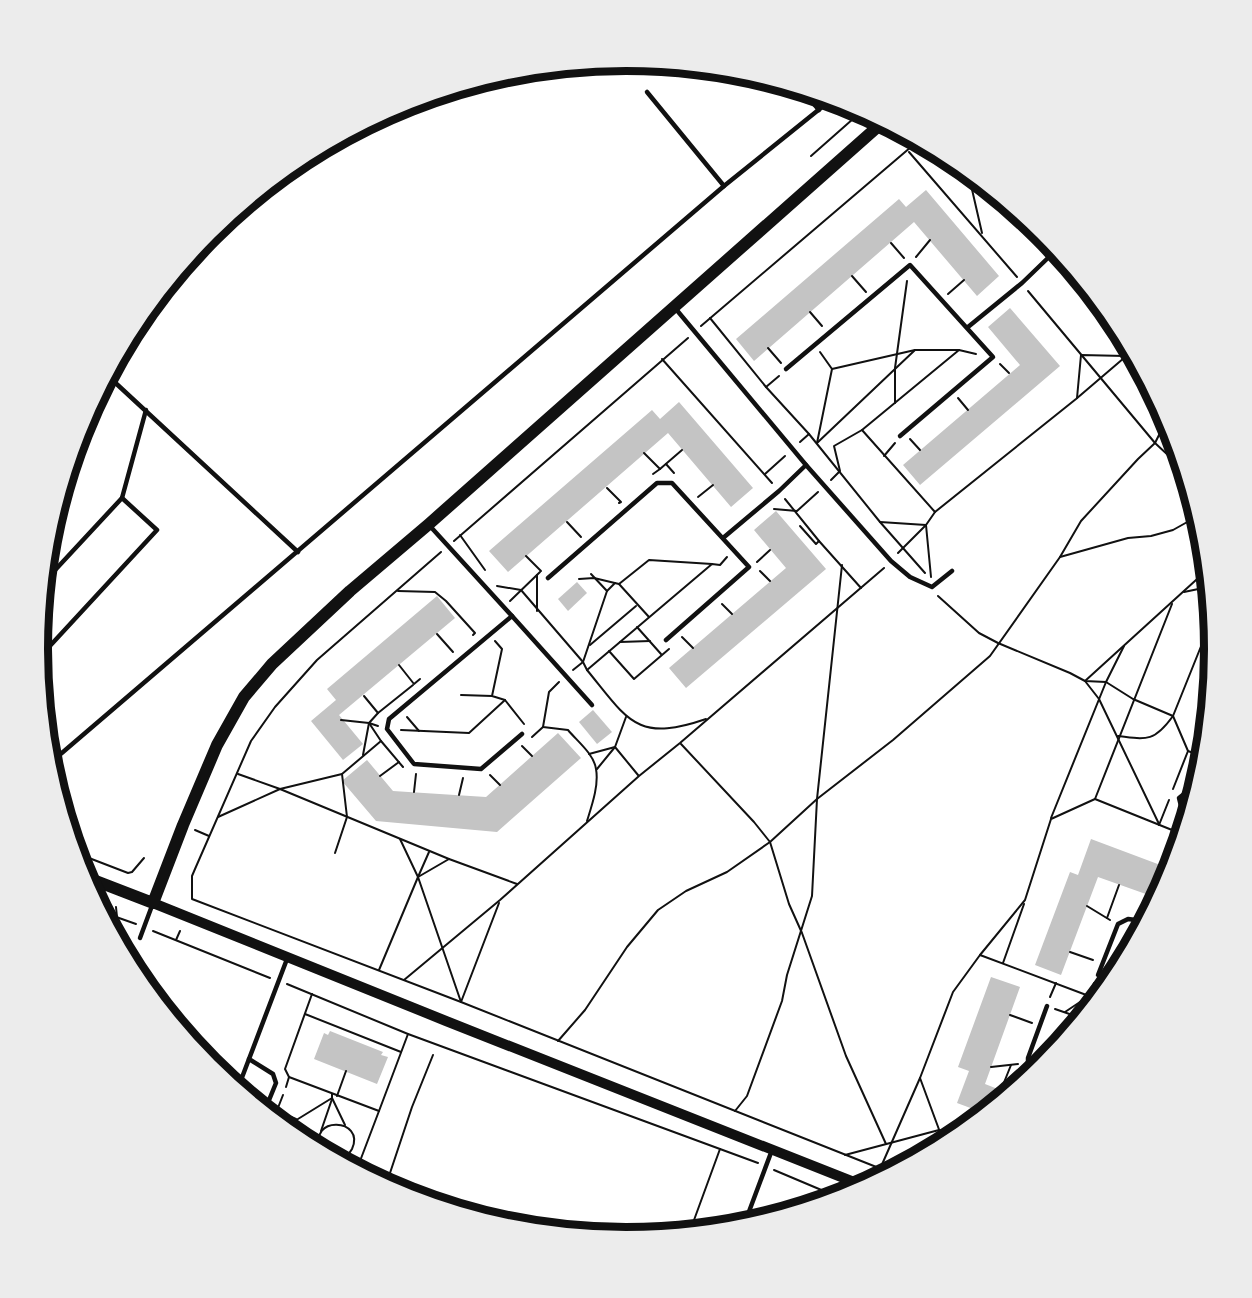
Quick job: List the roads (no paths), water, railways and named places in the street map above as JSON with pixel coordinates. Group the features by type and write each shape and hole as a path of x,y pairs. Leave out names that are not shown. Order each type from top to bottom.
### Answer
{"main road":[{"path":"97,881 153,903 207,765 244,697 272,664 350,591 429,524 876,128"}],"street":[{"path":"153,903 851,1181"}],"lane":[{"path":"646,92 724,186"},
{"path":"812,102 819,110"},
{"path":"58,756 724,186 823,106"},
{"path":"968,327 1022,283 1050,256"},
{"path":"1052,258 1085,298"},
{"path":"786,369 910,265 993,357 902,435"},
{"path":"674,306 806,465 891,561 910,577 933,587 952,571"},
{"path":"114,381 298,552"},
{"path":"53,572 122,498 146,410"},
{"path":"723,538 806,465"},
{"path":"548,578 657,483 672,483 749,567 666,640"},
{"path":"48,648 157,530 122,498"},
{"path":"429,524 592,705"},
{"path":"512,616 389,719 387,729 414,764 481,769 522,734"},
{"path":"1182,806 1179,798 1186,792"},
{"path":"140,938 153,903"},
{"path":"1098,975 1118,924 1128,919 1136,920"},
{"path":"240,1080 287,957"},
{"path":"1029,1063 1028,1058 1047,1006"},
{"path":"249,1059 273,1074 276,1083 268,1103"},
{"path":"748,1214 772,1150"}]}
